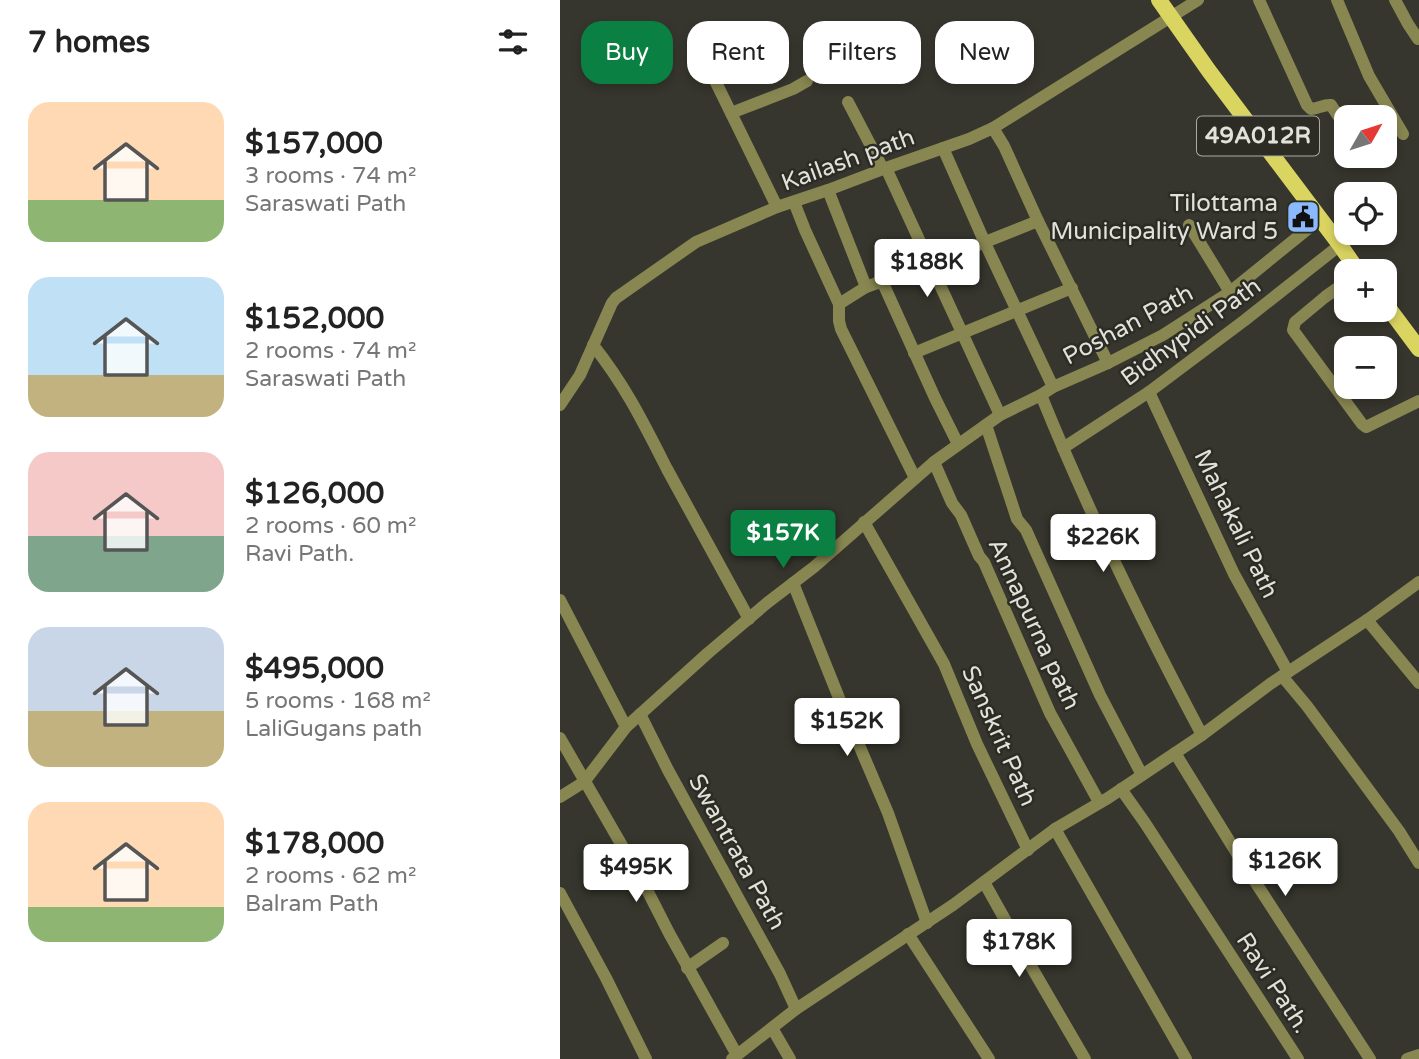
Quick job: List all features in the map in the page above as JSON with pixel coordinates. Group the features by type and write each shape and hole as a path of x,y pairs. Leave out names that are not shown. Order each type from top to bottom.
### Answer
{"main road":[{"name":"49A012R","path":"1159,0 1334,237"},
{"name":"49A012R","path":"1340,245 1350,259"},
{"path":"1397,319 1419,349"}],"street":[{"name":"Kailash path","path":"560,405 580,375 609,308 616,298 696,242 777,207 993,128 1198,0"},
{"path":"1259,0 1307,105 1311,109 1331,105 1334,110"},
{"path":"1337,0 1369,76 1403,134"},
{"path":"1395,0 1419,38"},
{"path":"731,113 803,83"},
{"path":"717,84 777,207"},
{"path":"848,103 884,168 1000,415"},
{"path":"993,128 1108,363"},
{"path":"943,148 1053,387"},
{"path":"828,190 866,287"},
{"path":"794,202 804,230 839,304 841,329 915,478"},
{"name":"Poshan Path","path":"584,782 626,727 640,714 934,462 1000,415 1163,335 1230,292 1320,219"},
{"path":"839,304 866,287 1038,221"},
{"path":"1189,225 1230,292"},
{"name":"Bidhypidi Path","path":"1063,448 1149,392 1340,245"},
{"path":"882,282 958,444"},
{"path":"914,353 1072,288"},
{"path":"1334,291 1295,322 1293,330 1362,424 1366,427 1419,401"},
{"path":"593,345 609,364 634,404 750,619"},
{"name":"Mahakali Path","path":"1149,392 1234,574 1285,674 1399,831 1419,863"},
{"path":"1041,395 1063,448 1202,735"},
{"path":"986,425 1017,519 1026,530 1100,695 1142,775"},
{"name":"Annapurna path","path":"934,462 952,503 961,515 984,562 1050,713 1099,802"},
{"name":"Sanskrit Path","path":"864,522 944,664 977,744 1028,850"},
{"path":"560,738 643,882 735,1057 796,1009 927,923 1055,829 1202,735 1419,582"},
{"path":"793,583 888,813 927,923"},
{"path":"560,600 626,727"},
{"path":"1367,620 1419,684"},
{"name":"Swantrata Path","path":"640,714 674,782 780,974 796,1009"},
{"path":"1175,753 1248,872 1370,1059"},
{"path":"560,797 584,782"},
{"name":"Ravi Path.","path":"1121,789 1298,1059"},
{"path":"1055,829 1186,1059"},
{"path":"984,882 1085,1059"},
{"path":"560,893 646,1059"},
{"path":"908,934 989,1059"},
{"path":"688,968 723,943"},
{"path":"772,1028 790,1059"},
{"path":"1407,1059 1419,1055"}],"place":[{"name":"Tilottama Municipality Ward 5","path":"1303,217"}]}
